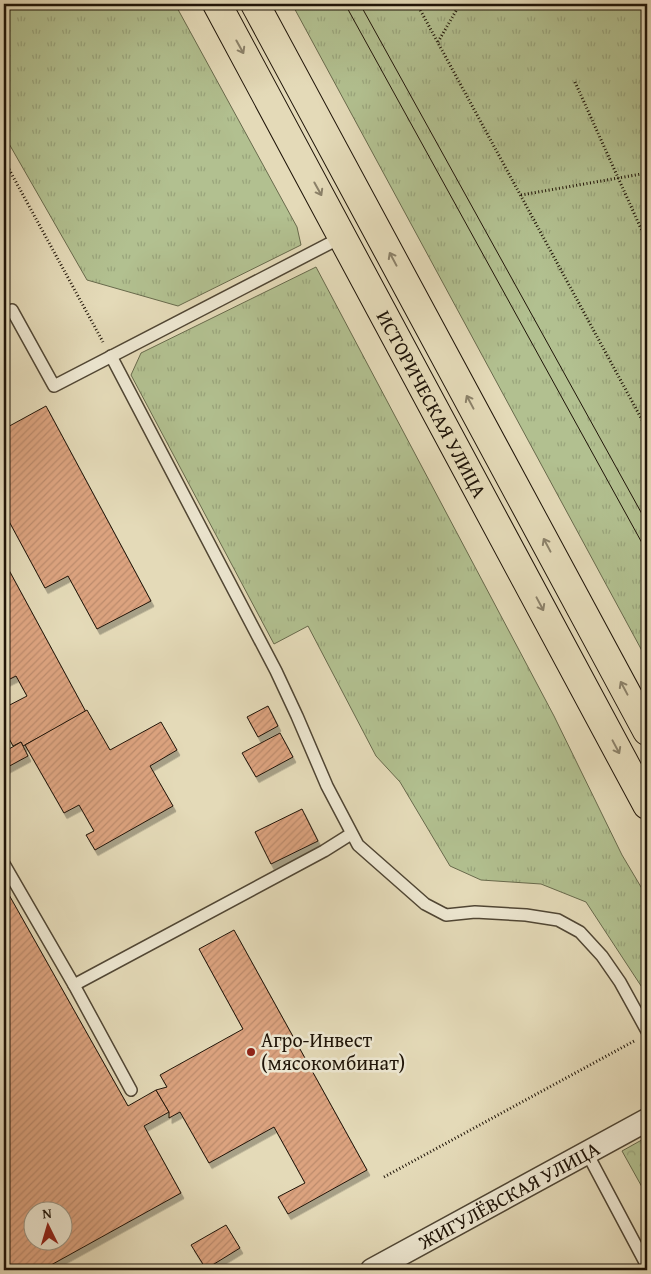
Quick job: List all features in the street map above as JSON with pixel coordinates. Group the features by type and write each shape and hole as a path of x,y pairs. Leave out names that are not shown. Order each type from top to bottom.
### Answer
{"highway":[{"name":"ИСТОРИЧЕСКАЯ УЛИЦА","path":"216,4 344,237 647,805"},
{"name":"ИСТОРИЧЕСКАЯ УЛИЦА","path":"256,4 647,731"}],"street":[{"name":"ЖИГУЛЁВСКАЯ УЛИЦА","path":"372,1270 647,1120"}],"lane":[{"path":"4,314 12,310 54,386 344,237"},
{"path":"111,356 276,671 327,786 358,845 425,904 446,915 474,912 558,920 580,932 602,956 620,982 643,1035"},
{"path":"74,985 324,851 351,834"},
{"path":"4,864 74,985 131,1090"},
{"path":"587,1153 647,1266"}],"path":[{"path":"417,4 647,429"},
{"path":"438,43 460,4"},
{"path":"575,82 647,242"},
{"path":"4,160 111,356"},
{"path":"521,196 647,173"},
{"path":"384,1177 643,1035"}],"green space":[{"path":"4,4 175,4 297,227 301,245 178,306 87,280 4,135"},
{"path":"292,4 647,4 647,660"},
{"path":"316,267 554,716 622,855 647,897 647,995 586,902 541,884 481,880 450,866 400,782 376,756 308,626 274,644 131,375 141,353"},
{"path":"647,1137 647,1196 622,1151"}],"building":[{"path":"46,406 151,601 97,629 68,576 45,588 4,512 4,429"},
{"path":"4,561 86,712 23,746 21,742 13,746 4,729 4,708 27,696 16,676 4,682"},
{"path":"268,706 278,726 258,737 247,717"},
{"path":"87,710 110,750 161,722 177,750 150,766 173,806 95,850 86,835 94,831 79,805 64,813 25,745"},
{"path":"280,733 293,757 256,777 242,753"},
{"path":"21,742 28,756 4,769 4,752"},
{"path":"302,809 318,841 271,864 255,832"},
{"path":"4,886 128,1106 156,1090 169,1112 144,1126 181,1193 42,1270 4,1270"},
{"name":"Агро-Инвест (мясокомбинат)","path":"234,930 367,1170 288,1214 278,1197 305,1183 274,1127 209,1163 180,1112 169,1118 169,1112 156,1090 167,1087 160,1075 243,1029 199,949"},
{"path":"226,1225 240,1248 206,1269 191,1245"}],"tram line":[{"path":"345,4 647,552"},
{"path":"360,4 647,523"}],"place":[{"name":"Агро-Инвест (мясокомбинат)","path":"251,1052"}]}
